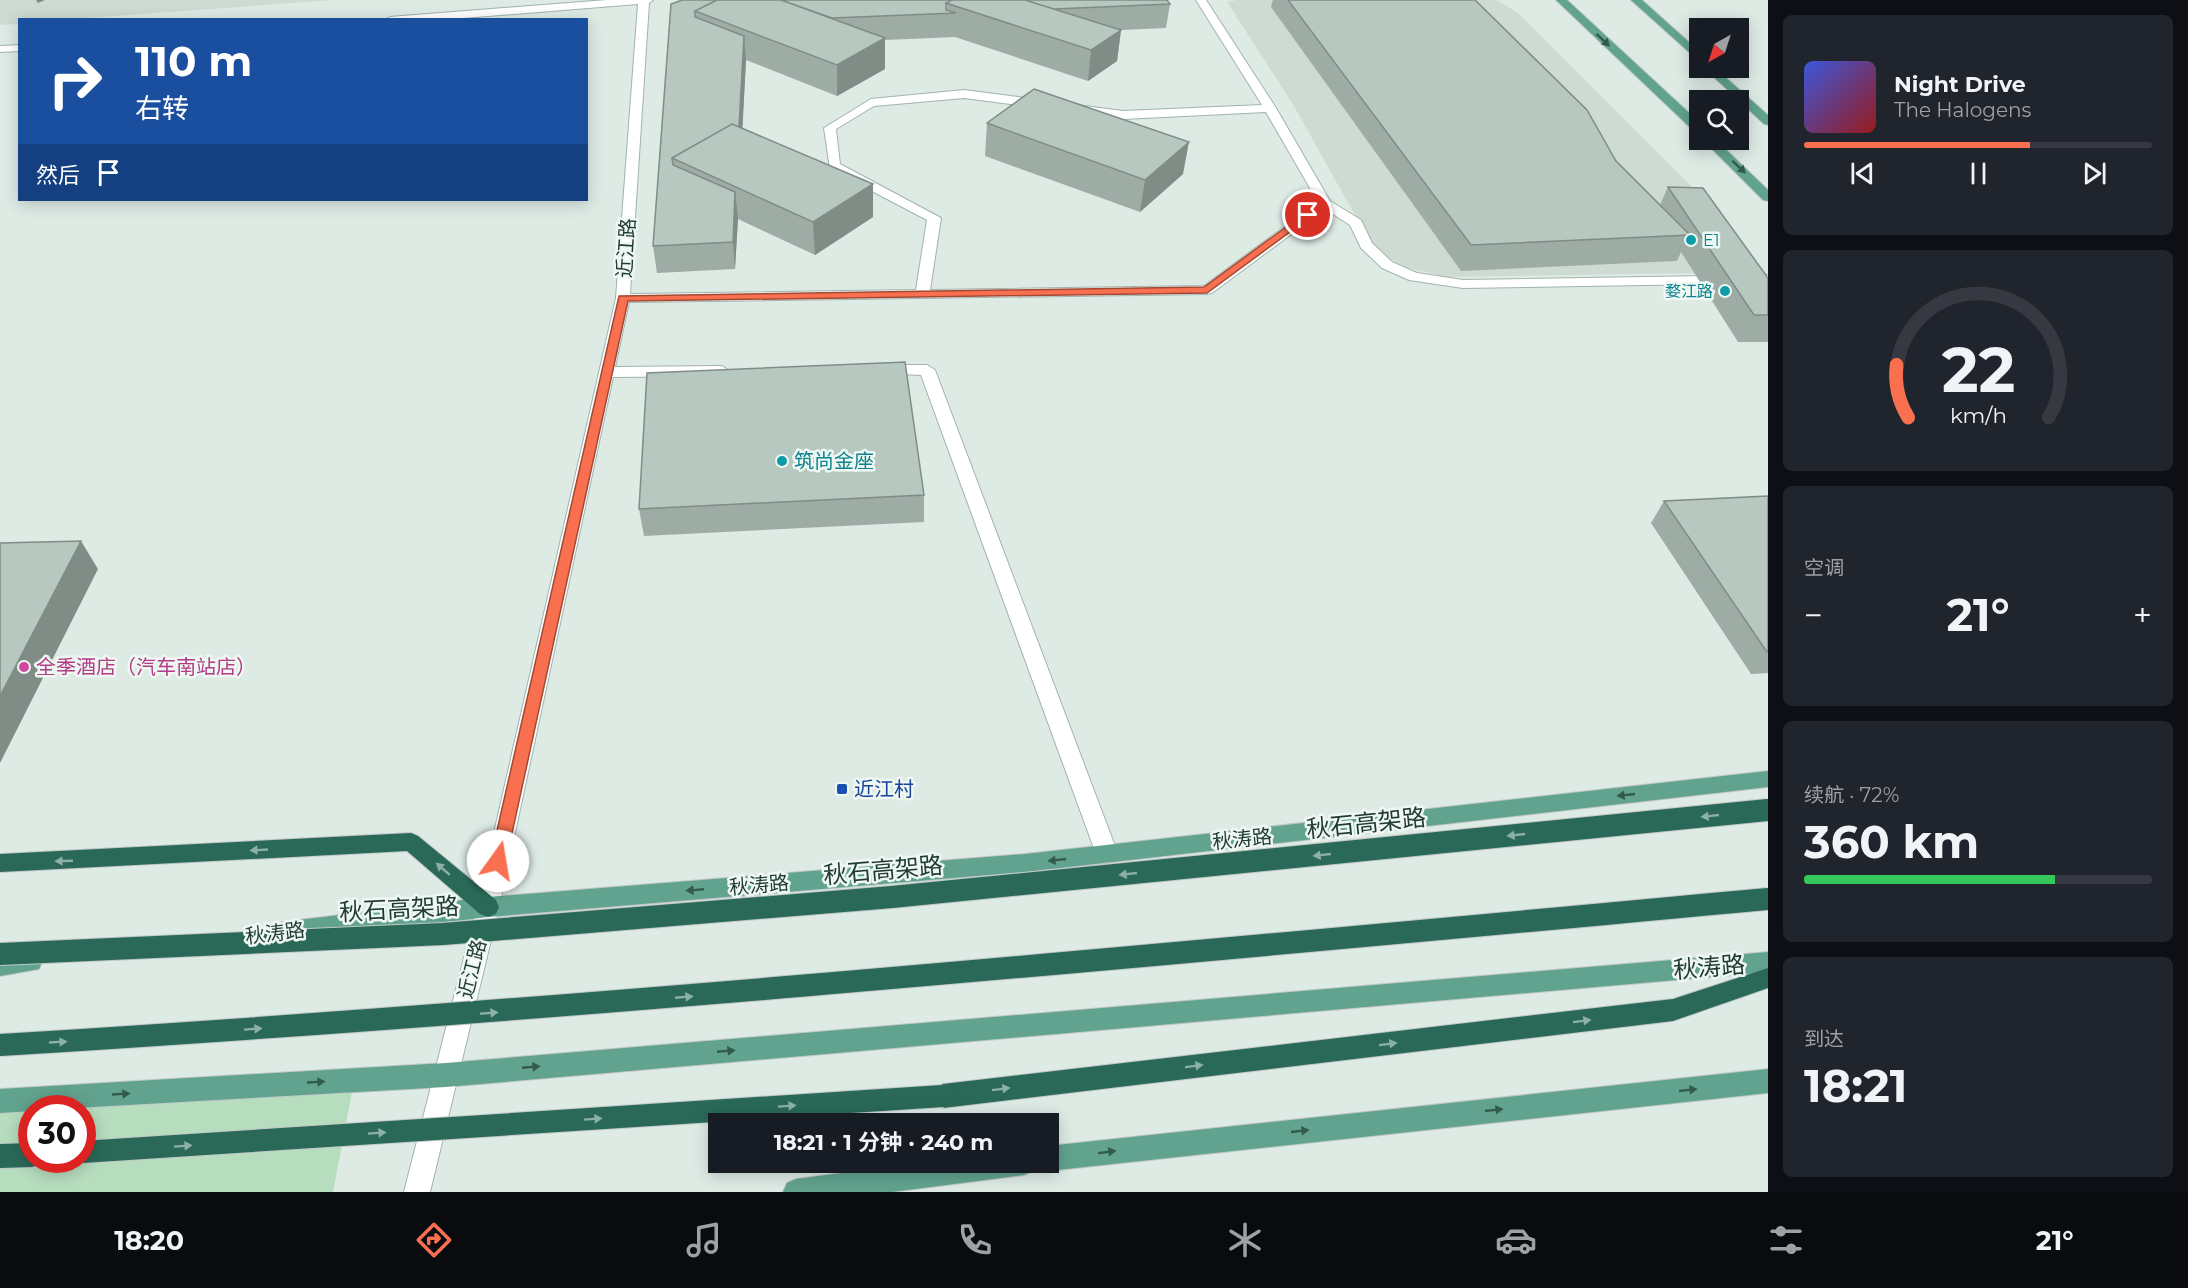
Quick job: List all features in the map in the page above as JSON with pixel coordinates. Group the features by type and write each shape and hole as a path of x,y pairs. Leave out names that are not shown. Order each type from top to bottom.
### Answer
{"highway":[{"name":"秋石高架路","path":"0,954 443,934 892,897 1768,810"},
{"path":"0,863 411,842 488,907"},
{"path":"0,1045 433,1018 879,981 1768,899"},
{"path":"96,1151 943,1096 1673,1010 1768,978"},
{"path":"0,1156 18,1155"}],"main road":[{"path":"1561,0 1689,120"},
{"path":"1636,0 1689,49"},
{"path":"1720,78 1768,121"},
{"path":"1719,150 1768,197"},
{"name":"秋涛路","path":"0,966 488,907 1107,854 1768,779"},
{"name":"秋涛路","path":"0,1101 446,1075 1768,962"},
{"path":"1059,1158 1768,1081"},
{"path":"796,1192 940,1173"}],"street":[{"path":"416,18 645,0"},
{"name":"近江路","path":"417,1192 488,907 623,298 645,0"},
{"path":"1201,0 1270,108 1325,203 1356,223 1366,245 1387,265 1414,278 1463,284 1768,279"},
{"path":"0,49 18,48"},
{"path":"922,294 934,218 834,166 830,128 871,104 964,94 1123,115 1270,108"},
{"path":"623,298 1207,290 1325,203"},
{"path":"867,370 927,370 1107,854"},
{"path":"607,372 737,371"}],"shaded area":[{"path":"0,0 334,0 87,18 18,18 18,24 0,25"},
{"path":"1237,0 1495,0 1502,3 1517,12 1717,212 1756,272 1446,277 1405,267 1385,256 1367,237 1294,106 1227,2"}],"green space":[{"path":"356,1071 333,1192 0,1192 0,1093"}],"building":[{"path":"682,0 717,0 695,11 695,17 744,36 739,127 732,124 672,158 673,165 735,192 733,242 653,246 671,4"},
{"path":"717,0 781,0 885,38 837,65 695,11"},
{"path":"781,0 952,0 946,3 946,10 956,13 832,18"},
{"path":"952,0 1025,0 1121,30 1091,50 946,3"},
{"path":"1025,0 1167,0 1170,4 1054,9"},
{"path":"1288,0 1475,0 1587,110 1616,161 1690,235 1471,245"},
{"path":"1034,89 1189,142 1145,180 987,123"},
{"path":"732,124 873,184 813,222 672,158"},
{"path":"1668,187 1703,188 1768,278 1768,315 1754,315"},
{"name":"筑尚金座","path":"905,362 924,495 639,509 647,373"},
{"path":"1768,496 1768,652 1767,652 1664,501"},
{"path":"81,541 0,696 0,543"}],"place":[{"name":"E1","path":"1691,240"},
{"name":"婺江路","path":"1725,291"},
{"name":"筑尚金座","path":"782,461"},
{"name":"全季酒店（汽车南站店）","path":"24,667"},
{"name":"近江村","path":"842,789"}],"route":[{"path":"498,861 623,298 1207,290 1308,215"}]}
